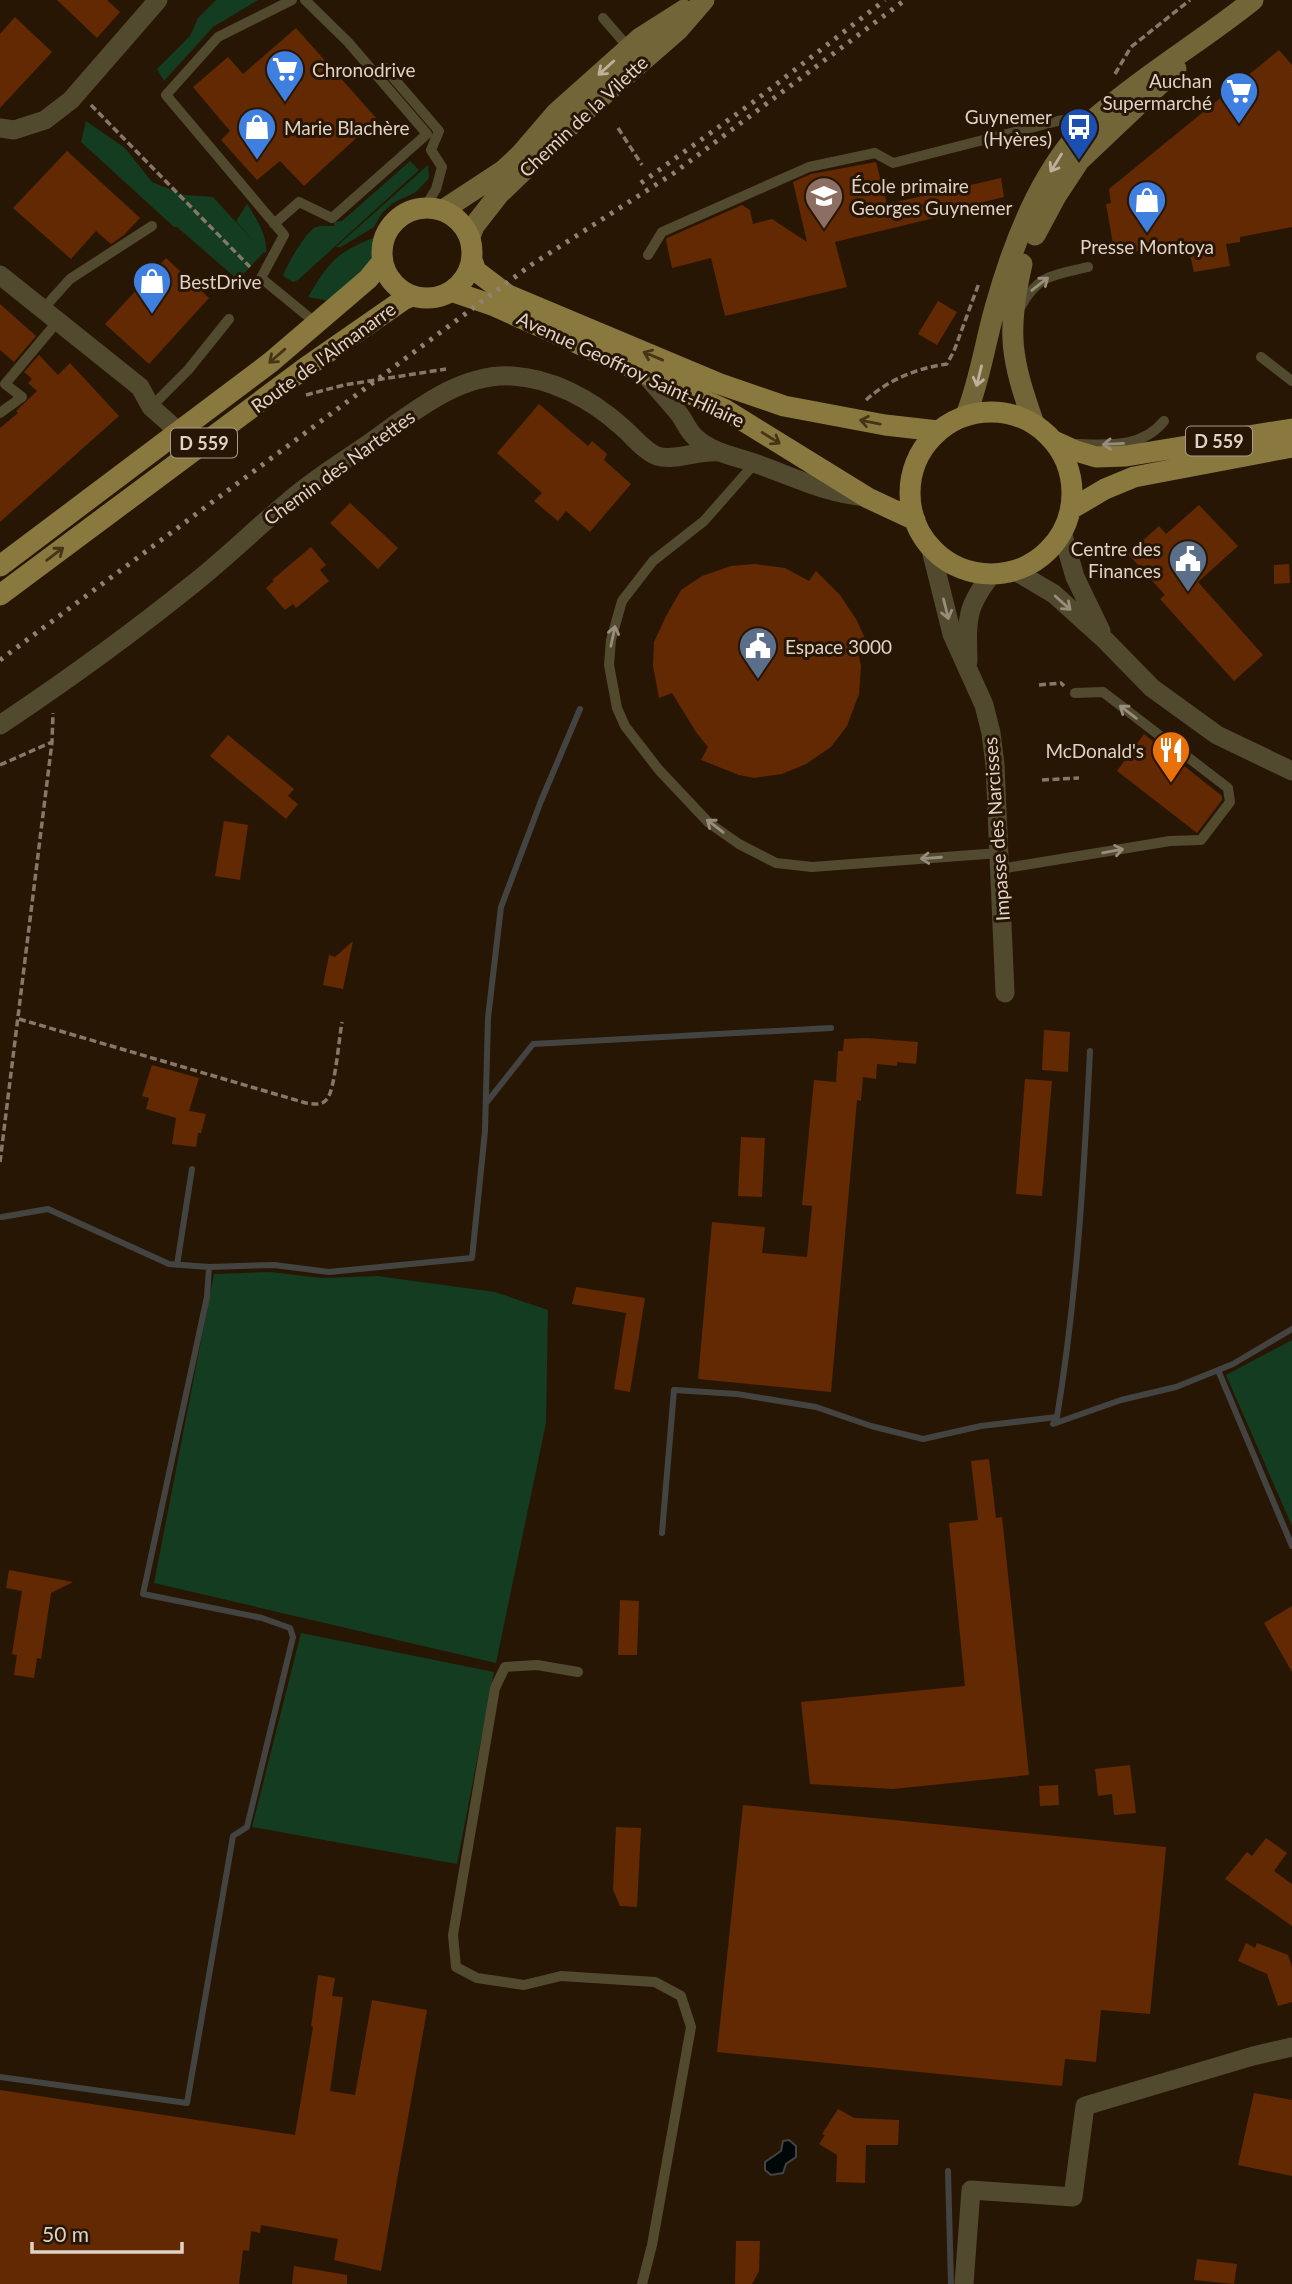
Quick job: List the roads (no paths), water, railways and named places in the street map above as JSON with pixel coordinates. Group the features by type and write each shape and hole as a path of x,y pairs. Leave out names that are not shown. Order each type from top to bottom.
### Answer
{"main road":[{"path":"434,209 464,226 470,237 472,260 461,283 451,291 432,298 412,296 393,283 382,262 384,236 400,216 412,210 434,209"},
{"name":"Avenue Geoffroy Saint-Hilaire","path":"472,260 476,271 508,295 720,384 784,405 885,425 938,431"},
{"name":"Route de l'Almanarre","path":"1,564 271,362 368,279 382,262"},
{"name":"Avenue Geoffroy Saint-Hilaire","path":"451,291 492,305 724,409 868,498 915,520"},
{"name":"Route de l'Almanarre","path":"0,595 306,369 402,300 412,296"},
{"path":"990,411 1013,415 1034,424 1054,442 1069,473 1072,485 1070,509 1062,532 1050,549 1034,562 1015,571 992,574 968,571 947,562 930,547 915,520 910,496 912,472 922,450 938,431 966,415 990,411"},
{"name":"D 559","path":"1054,442 1096,457 1126,456 1292,429"},
{"name":"D 559","path":"1070,509 1105,489 1134,477 1292,447"}],"street":[{"path":"0,128 14,130 45,120 78,92 158,0"},
{"name":"Chemin de la Vilette","path":"434,209 504,170 556,113 635,55 679,29 703,0"},
{"path":"1034,424 1015,363 1011,326 1023,261 1044,216 1099,127 1142,80 1253,0"},
{"name":"Chemin de la Vilette","path":"470,237 474,226 499,194 594,103 635,55"},
{"path":"966,415 1014,252 1040,190 1074,138 1099,127"},
{"path":"0,275 140,387 151,407 178,431"},
{"path":"645,373 694,437 720,452 812,486 847,496 868,498"},
{"name":"Chemin des Nartettes","path":"0,725 54,689 193,584 291,499 397,423 433,399 461,385 500,376 544,382 596,405 658,457 672,457"},
{"path":"672,457 686,443 688,428"},
{"path":"672,457 702,451 720,452"},
{"path":"1062,532 1075,578 1106,641"},
{"name":"Impasse des Narcisses","path":"930,547 952,634 984,705 991,733 995,765 1005,992"},
{"path":"1015,571 1054,594 1152,688 1217,735 1292,771"},
{"name":"Impasse des Narcisses","path":"968,669 968,616 972,602 992,574"},
{"path":"964,2284 971,2190 1073,2197 1085,2106 1253,2056 1292,2048"}],"lane":[{"path":"292,0 218,37 166,95 284,235 261,278 316,323"},
{"path":"305,0 348,42 431,137 431,150 442,167 434,209"},
{"path":"603,18 635,55"},
{"path":"275,224 299,202 332,218 439,131 384,67"},
{"path":"648,255 662,232 808,167 875,153 893,163 1062,120 1099,127"},
{"path":"0,413 22,397 5,384 70,279 152,226"},
{"path":"1011,326 1028,294 1044,278 1088,267"},
{"path":"151,407 188,370 229,319"},
{"path":"1261,357 1292,381"},
{"path":"1054,442 1116,445 1141,440 1156,432 1164,421"},
{"path":"755,463 704,521 653,561 622,601 611,640 609,665 617,708 625,726 659,770 709,823 739,844 776,863 812,867 1046,862 1170,841 1200,840 1230,802 1228,788 1103,692 1072,691"},
{"path":"578,1672 537,1665 505,1667 495,1688 453,1934 456,1967 477,1978 524,1984 561,1976 656,1982 681,1996 691,2026 652,2245 642,2284"}],"waterway":[{"path":"0,2077 187,2103 233,1836 247,1827 293,1637 290,1628 262,1618 143,1594 207,1297 209,1267 274,1265 329,1272 472,1258 485,1131 488,1018 501,907 541,801 580,709"},
{"path":"487,1102 533,1044 831,1028"},
{"path":"1057,1417 1075,1280 1090,1051"},
{"path":"177,1265 192,1169"},
{"path":"2,1217 48,1209 169,1264 209,1267"},
{"path":"662,1533 674,1390 737,1394 816,1407 871,1426 923,1439 981,1426 1057,1417 1053,1424 1121,1400 1176,1387 1233,1364 1292,1329"},
{"path":"1218,1370 1292,1546"},
{"path":"948,2171 951,2284"}],"railway":[{"path":"641,183 752,103 885,0"},
{"path":"0,660 531,265 674,173 905,0"}],"place":[{"name":"Chronodrive","path":"285,103"},
{"name":"Auchan Supermarché","path":"1239,125"},
{"name":"Marie Blachère","path":"257,161"},
{"name":"Guynemer (Hyères)","path":"1079,161"},
{"name":"École primaire Georges Guynemer","path":"824,230"},
{"name":"Presse Montoya","path":"1147,234"},
{"name":"BestDrive","path":"152,315"},
{"name":"Centre des Finances","path":"1188,593"},
{"name":"Espace 3000","path":"758,680"},
{"name":"McDonald's","path":"1171,784"}]}
